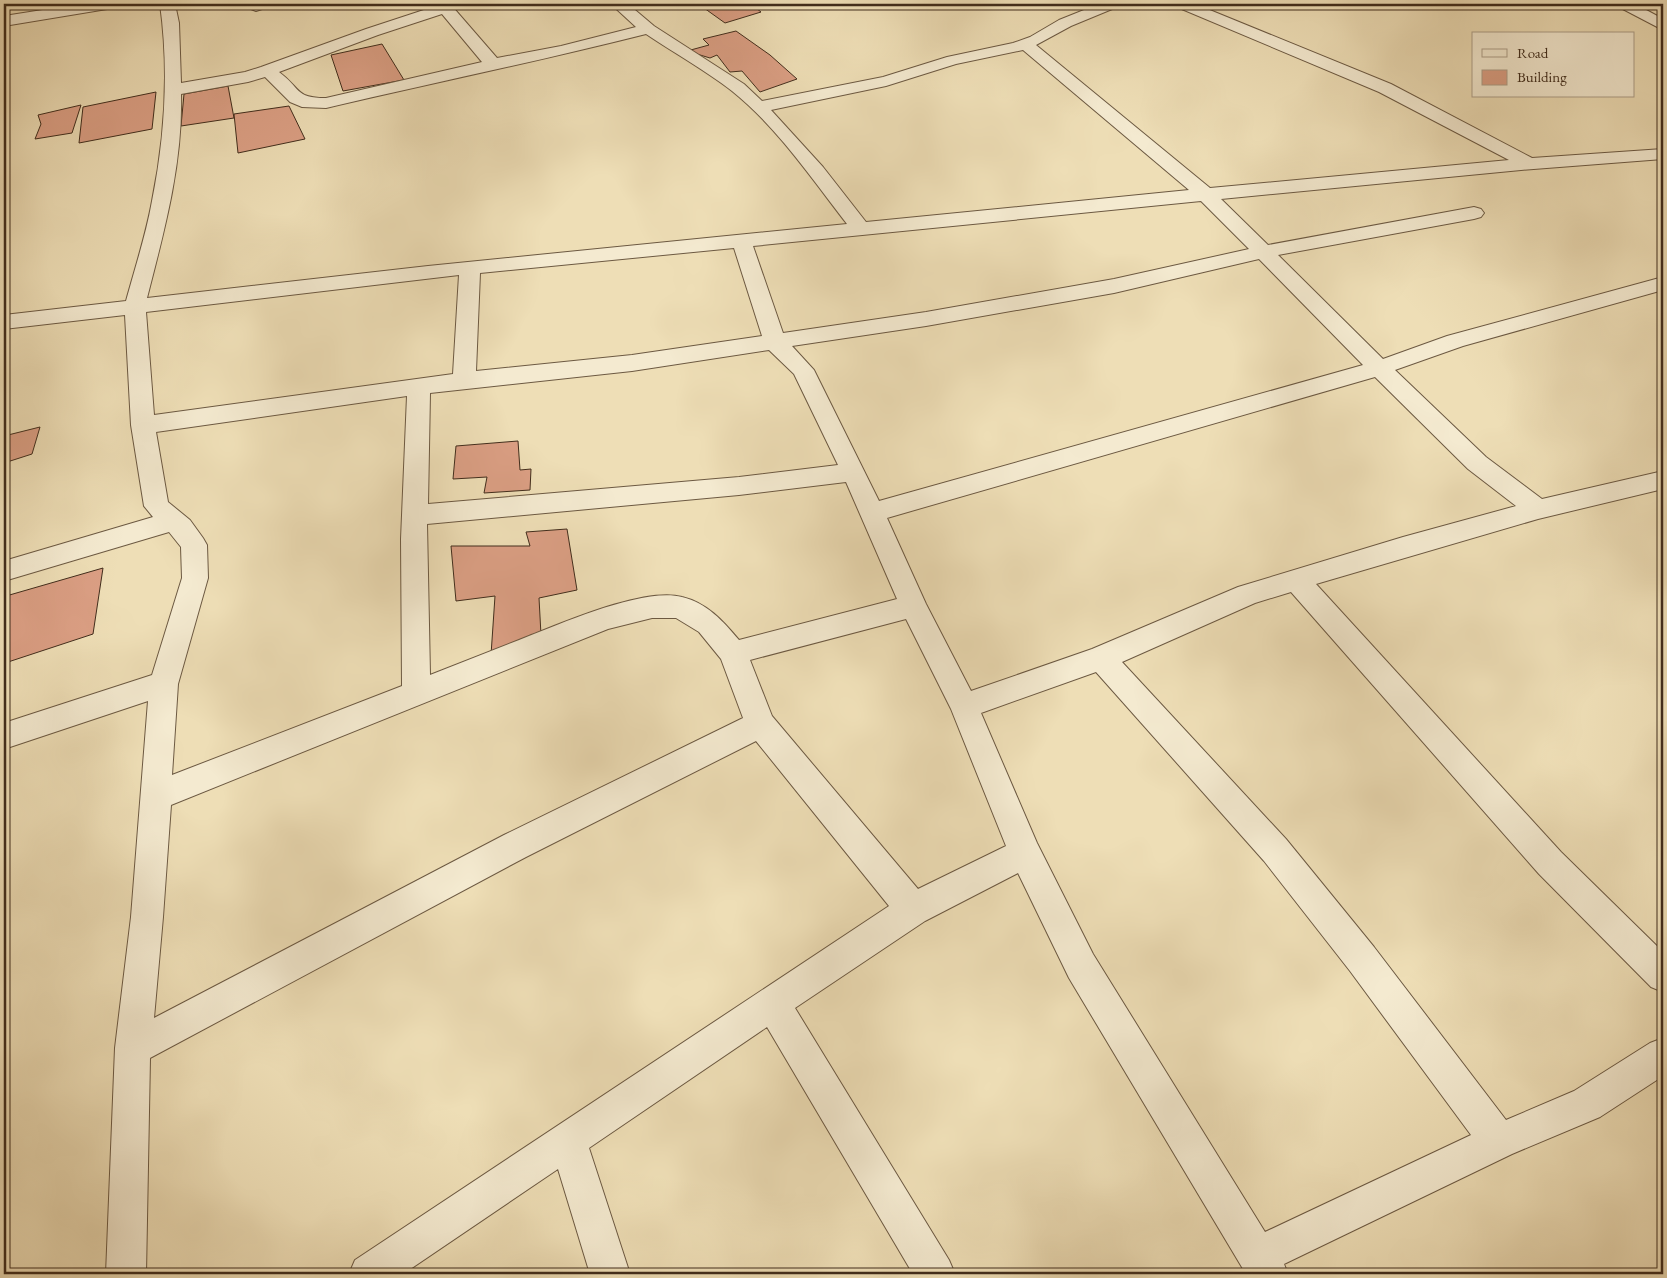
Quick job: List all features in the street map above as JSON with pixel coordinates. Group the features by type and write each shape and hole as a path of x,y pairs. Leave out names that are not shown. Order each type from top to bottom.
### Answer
{"street":[{"path":"5,25 46,9 106,4"},
{"path":"126,1274 133,1048 156,796 164,684 194,578 194,545 173,520 156,506 143,425 135,306 162,201 173,110 170,23 167,4"},
{"path":"619,4 648,29 738,88 774,122 816,171 860,228"},
{"path":"758,107 886,81 953,60 1025,44 1065,23 1112,4"},
{"path":"1182,4 1385,88 1499,146 1530,164"},
{"path":"1624,4 1663,24"},
{"path":"172,90 248,77 444,6 492,64"},
{"path":"267,71 276,77 296,100 309,103 326,102 492,64 560,51 648,29"},
{"path":"1025,44 1205,194 1379,368 1478,463 1538,509"},
{"path":"4,322 470,268 740,240 1205,194 1530,164 1663,154"},
{"path":"143,425 464,380 632,363 774,343 1114,286 1264,252 1474,213"},
{"path":"740,240 774,343 803,370 854,472 913,606 964,706 1026,852 1081,966 1263,1265 1499,1141 1587,1104 1663,1056"},
{"path":"464,380 470,268"},
{"path":"872,513 1379,368 1455,342 1663,283"},
{"path":"416,693 415,515 419,386"},
{"path":"415,515 739,486 854,472"},
{"path":"964,706 1101,658 1247,595 1403,547 1538,509 1663,480"},
{"path":"4,572 173,520"},
{"path":"1297,581 1550,863 1663,975"},
{"path":"733,653 913,606"},
{"path":"156,796 604,619 652,608 680,607 709,624 733,653 760,724 913,909"},
{"path":"1101,658 1275,850 1362,958 1499,1141"},
{"path":"4,736 164,684"},
{"path":"133,1048 515,846 760,724"},
{"path":"369,1274 913,909 1026,852"},
{"path":"773,1004 935,1274"},
{"path":"568,1141 610,1274"}],"building":[{"path":"717,4 751,4 761,12 725,23 704,8"},
{"path":"736,31 770,55 797,79 760,92 742,71 730,72 717,55 710,58 687,51 709,45 703,39"},
{"path":"382,44 404,80 343,91 331,55"},
{"path":"228,86 234,118 181,126 184,94"},
{"path":"156,92 152,129 79,143 83,107"},
{"path":"81,105 72,133 35,139 41,124 38,115"},
{"path":"289,106 305,139 238,153 234,114"},
{"path":"40,427 32,454 4,463 4,436"},
{"path":"518,441 520,470 531,469 530,490 484,493 487,477 453,479 456,446"},
{"path":"567,529 577,590 539,598 541,635 491,655 495,596 456,601 451,546 530,546 526,532"},
{"path":"103,568 93,634 5,663 6,596"}]}
